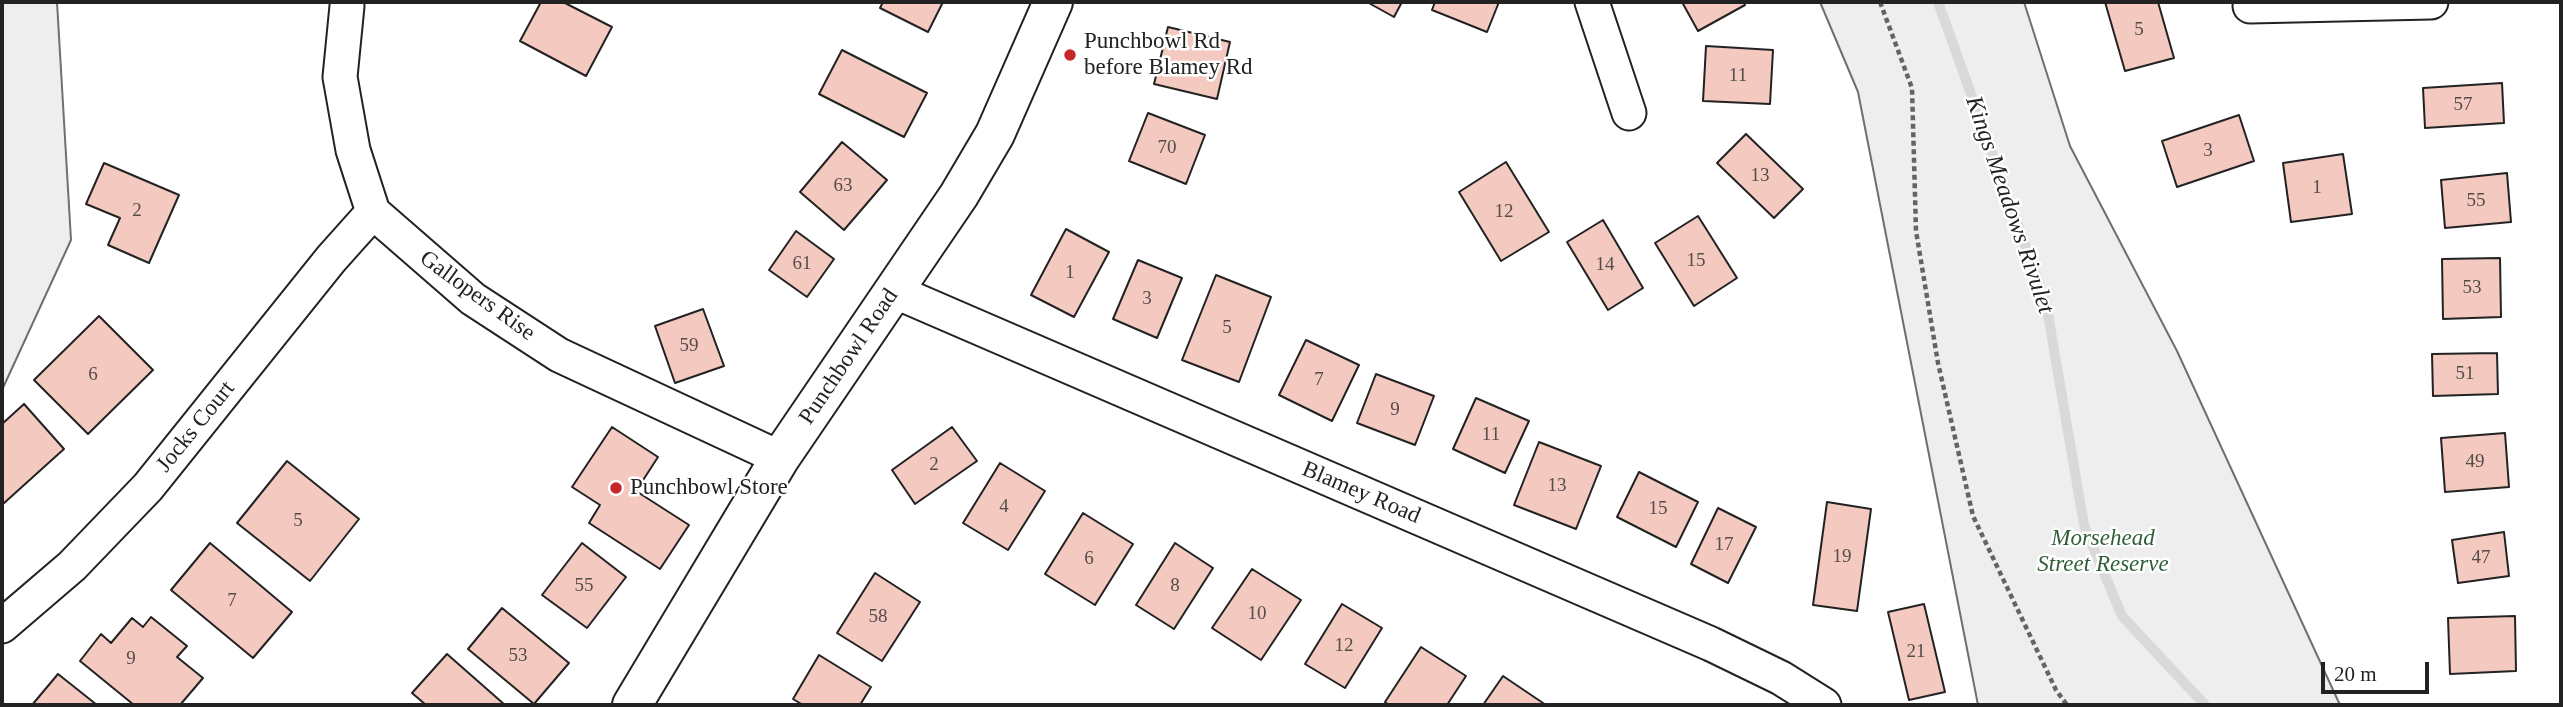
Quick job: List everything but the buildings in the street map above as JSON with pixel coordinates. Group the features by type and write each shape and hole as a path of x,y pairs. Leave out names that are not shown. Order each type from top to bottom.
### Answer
{"street":[{"name":"Punchbowl Road","path":"632,705 780,458 959,195 995,134 1053,2"},
{"path":"1592,2 1629,113"},
{"path":"2250,6 2431,2"},
{"path":"347,6 340,77 354,150 373,212"},
{"name":"Gallopers Rise","path":"373,212 473,299 559,355 780,458"},
{"name":"Jocks Court","path":"2,626 72,566 148,487 331,259 373,212"},
{"name":"Blamey Road","path":"894,290 1712,644 1781,678 1824,705"}],"path":[{"path":"1880,2 1912,88 1916,231 1938,363 1973,516 2056,690 2067,705"}],"green space":[{"path":"2,2 57,2 71,240 2,390"},
{"name":"Morsehead Street Reserve","path":"1820,2 2024,2 2070,146 2177,351 2340,705 1978,705 1858,92"}],"waterway":[{"name":"Kings Meadows Rivulet","path":"1938,2 2046,303 2084,525 2122,616 2205,705"}],"place":[{"name":"Punchbowl Rd before Blamey Rd","path":"1070,55"},
{"name":"Punchbowl Store","path":"616,488"}]}
